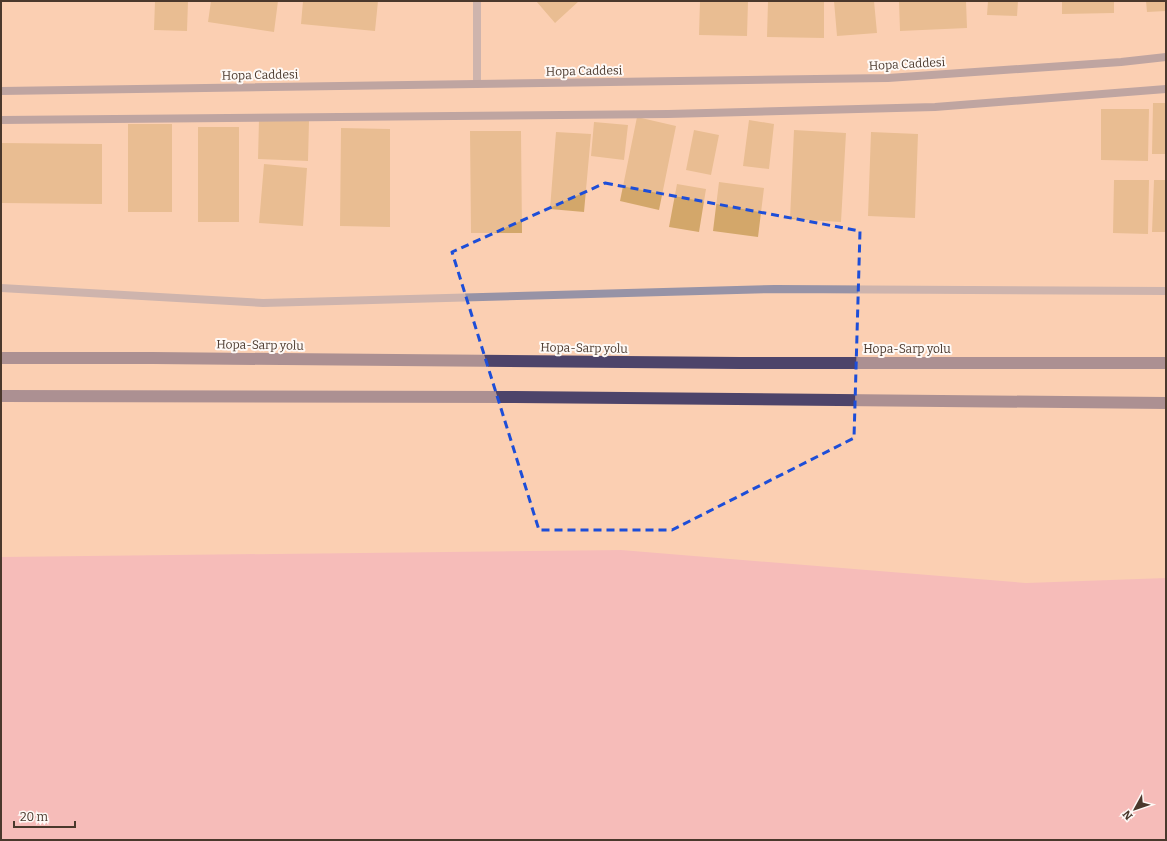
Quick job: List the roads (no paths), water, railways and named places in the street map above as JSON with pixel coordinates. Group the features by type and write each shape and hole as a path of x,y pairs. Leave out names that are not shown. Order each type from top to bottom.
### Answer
{"highway":[{"name":"Hopa-Sarp yolu","path":"1,358 732,363 1166,363"},
{"path":"1,396 515,397 1166,403"}],"main road":[{"name":"Hopa Caddesi","path":"1,91 888,78 1121,62 1166,57"},
{"path":"1,120 668,114 911,108 1166,89"}],"street":[{"path":"477,1 477,84"},
{"path":"1,288 263,303 775,289 1166,291"}]}
